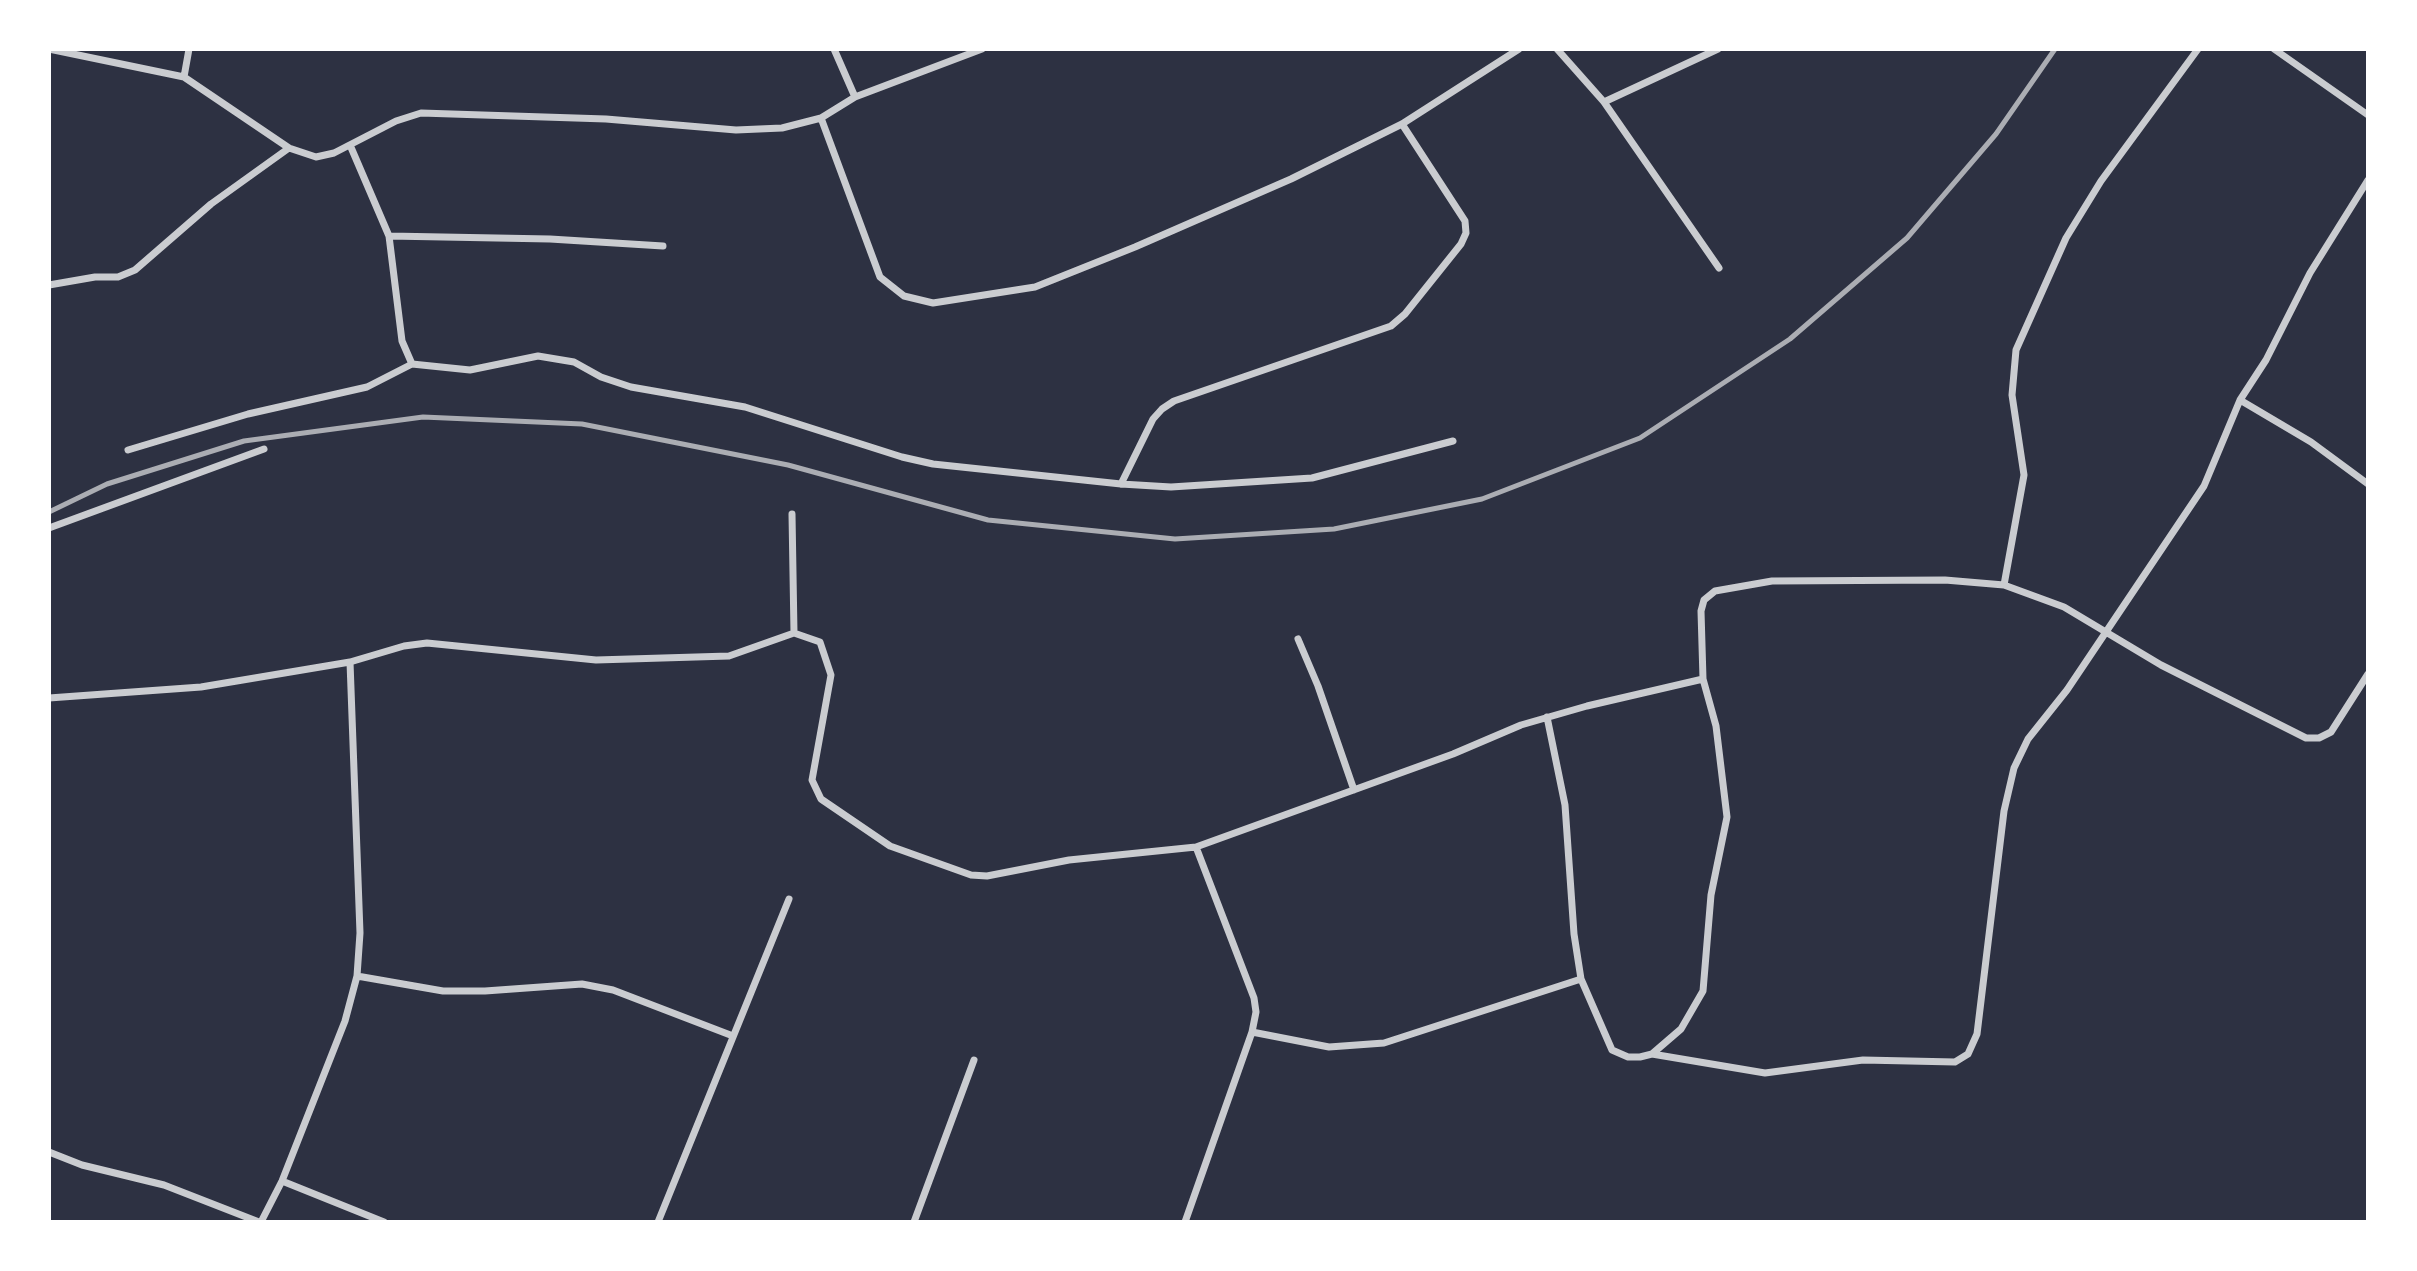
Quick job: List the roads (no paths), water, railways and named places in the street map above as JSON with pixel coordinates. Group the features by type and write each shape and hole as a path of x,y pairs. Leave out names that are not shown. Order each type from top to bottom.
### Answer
{"street":[{"path":"49,49 184,77 289,148 316,157 350,145 396,121 421,113 606,119 736,130 782,128 821,118 855,97 982,49"},
{"path":"184,77 189,49"},
{"path":"834,49 855,97"},
{"path":"821,118 880,277 904,296 933,303 1035,287 1291,179 1402,124 1519,49"},
{"path":"1557,49 1604,102 1719,268"},
{"path":"1604,102 1718,49"},
{"path":"2004,585 2024,475 2012,395 2016,350 2066,238 2101,181 2198,49"},
{"path":"2274,49 2368,115"},
{"path":"1122,484 1153,419 1162,409 1174,401 1391,326 1405,314 1461,244 1466,233 1465,221 1402,124"},
{"path":"350,145 390,236 402,341 412,364"},
{"path":"49,285 118,277 135,270 211,204 289,148"},
{"path":"1547,718 1565,805 1574,934 1581,979 1612,1051 1628,1058 1652,1054 1765,1073 1863,1060 1955,1062 1968,1054 1977,1034 2004,811 2014,768 2028,739 2067,690 2204,486 2239,400 2266,359 2309,273 2368,180"},
{"path":"390,236 550,239 663,246"},
{"path":"128,450 248,414 368,387 412,364 470,370 538,356 574,362 601,377 631,387 745,407 902,457 933,464 1122,484 1171,487 1312,478 1453,440"},
{"path":"2239,400 2311,442 2368,484"},
{"path":"49,528 264,449"},
{"path":"792,514 794,633"},
{"path":"1652,1054 1689,1019 1703,990 1711,895 1727,817 1716,726 1703,679 1701,611 1704,600 1715,591 1772,581 1945,580 2004,585 2064,607 2183,677 2306,738 2319,738 2331,732 2368,674"},
{"path":"49,698 201,687 351,663 404,646 427,643 596,660 729,656 794,633 820,642 831,675 812,780 821,799 890,846 971,875 987,876 1069,860 1195,847 1547,718 1703,679"},
{"path":"1298,639 1318,686 1354,790"},
{"path":"49,1152 82,1165 164,1185 260,1222 282,1181 345,1021 357,976 360,933 351,663"},
{"path":"1185,1222 1252,1032 1256,1012 1254,998 1195,847"},
{"path":"658,1222 789,899"},
{"path":"357,976 443,990 485,991 582,984 613,990 733,1036"},
{"path":"1252,1032 1329,1047 1358,1047 1384,1043 1581,979"},
{"path":"914,1222 974,1060"},
{"path":"282,1181 384,1222"}],"railway":[{"path":"49,512 107,484 244,441 423,417 582,424 788,465 988,520 1175,539 1334,529 1482,499 1640,438 1790,339 1907,238 1996,134 2055,49"}]}
